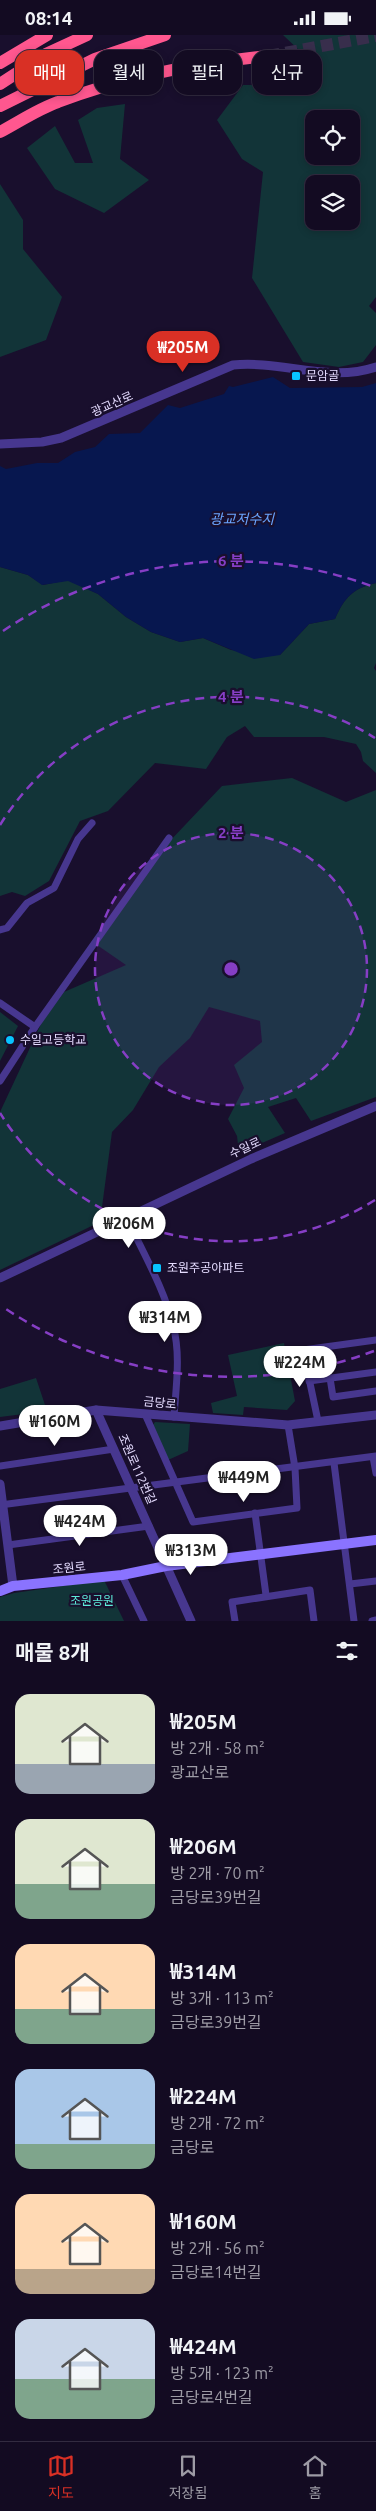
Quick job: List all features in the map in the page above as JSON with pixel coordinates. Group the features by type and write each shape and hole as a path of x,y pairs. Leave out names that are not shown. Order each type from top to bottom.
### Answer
{"highway":[{"path":"0,63 47,35"},
{"path":"0,84 46,54 87,35"},
{"path":"0,106 94,59 166,35"},
{"path":"0,131 57,102 157,72 219,61 252,58"}],"main road":[{"name":"조원로","path":"0,1591 13,1587 122,1575 166,1566 376,1540"}],"street":[{"name":"광교산로","path":"0,445 42,442 61,438 233,365 250,365 343,375 376,367"},
{"path":"0,930 7,928 27,903 54,887 78,839 92,823"},
{"path":"0,1081 35,1027 169,838"},
{"path":"0,1003 35,1027"},
{"name":"수일로","path":"0,1279 251,1159 376,1105"},
{"path":"127,1218 165,1298 174,1325 178,1362 174,1417"},
{"path":"318,1421 302,1350 376,1340"},
{"path":"309,1381 376,1372"},
{"path":"330,1378 333,1397 376,1391"},
{"name":"금당로","path":"0,1426 96,1410 288,1425 376,1415"},
{"name":"조원로112번길","path":"96,1410 191,1621"},
{"path":"144,1414 193,1522 297,1507 295,1467 288,1425"},
{"path":"0,1466 114,1449"},
{"path":"1,1505 334,1463 375,1456 376,1473"},
{"path":"334,1463 354,1621"},
{"path":"0,1484 1,1505 13,1587"},
{"path":"255,1513 266,1595"},
{"path":"8,1545 148,1526"},
{"path":"122,1575 144,1621"},
{"path":"350,1584 376,1581"},
{"path":"235,1621 232,1602 266,1595 310,1590 314,1621"},
{"path":"372,1621 376,1620"}],"green space":[{"path":"283,35 376,35 376,297 369,306 376,313 376,345 363,362 339,367 303,362 252,278 263,172 242,159 217,120 236,95 242,95 243,85 252,85 252,95 322,95 322,50 299,50"},
{"path":"125,104 120,159 149,180 104,213 55,189 27,148 55,126 75,163 93,163 78,120 97,108"},
{"path":"0,184 23,220 23,249 62,297 46,340 0,357"},
{"path":"0,567 28,575 43,585 68,580 98,594 126,617 151,632 180,642 203,638 231,650 280,655 309,624 335,619 350,595 361,588 376,583 376,663 374,668 376,671 376,773 363,761 361,752 356,744 324,737 254,737 245,726 227,737 206,769 155,763 108,811 80,821 49,881 25,896 12,892 0,896"},
{"path":"292,778 346,802 376,790 376,1097 311,1121 296,1098 268,1107 285,1133 239,1153 237,1136 228,1119 244,1088 234,1065 262,1042 260,1021 209,1007 190,1038 159,1067 133,1110 112,1132 100,1222 0,1270 0,1112 42,1022 64,992 126,965 97,945 168,843 222,786"},
{"path":"0,1012 18,1026 0,1061"},
{"path":"284,1343 295,1401 287,1410 244,1407 243,1415 213,1413 211,1403 237,1396 228,1355"},
{"path":"36,1378 47,1411 0,1417 0,1389"},
{"path":"155,1422 190,1424 188,1451 168,1460 153,1425"},
{"name":"조원공원","path":"104,1580 124,1621 0,1621 0,1597 14,1593"}],"water":[{"name":"광교저수지","path":"273,377 290,388 362,387 376,383 376,583 361,588 350,595 335,619 309,624 280,655 254,659 203,638 180,642 151,632 126,617 98,594 68,581 42,585 28,575 0,567 0,466 6,469 37,463 58,463 75,452 95,447 109,434 140,433 168,405 180,408 224,394 229,386 233,387"}],"tunnel":[{"path":"300,50 376,36"}],"place":[{"name":"문암골","path":"296,376"},
{"name":"수일고등학교","path":"10,1040"},
{"name":"조원주공아파트","path":"157,1268"}]}
